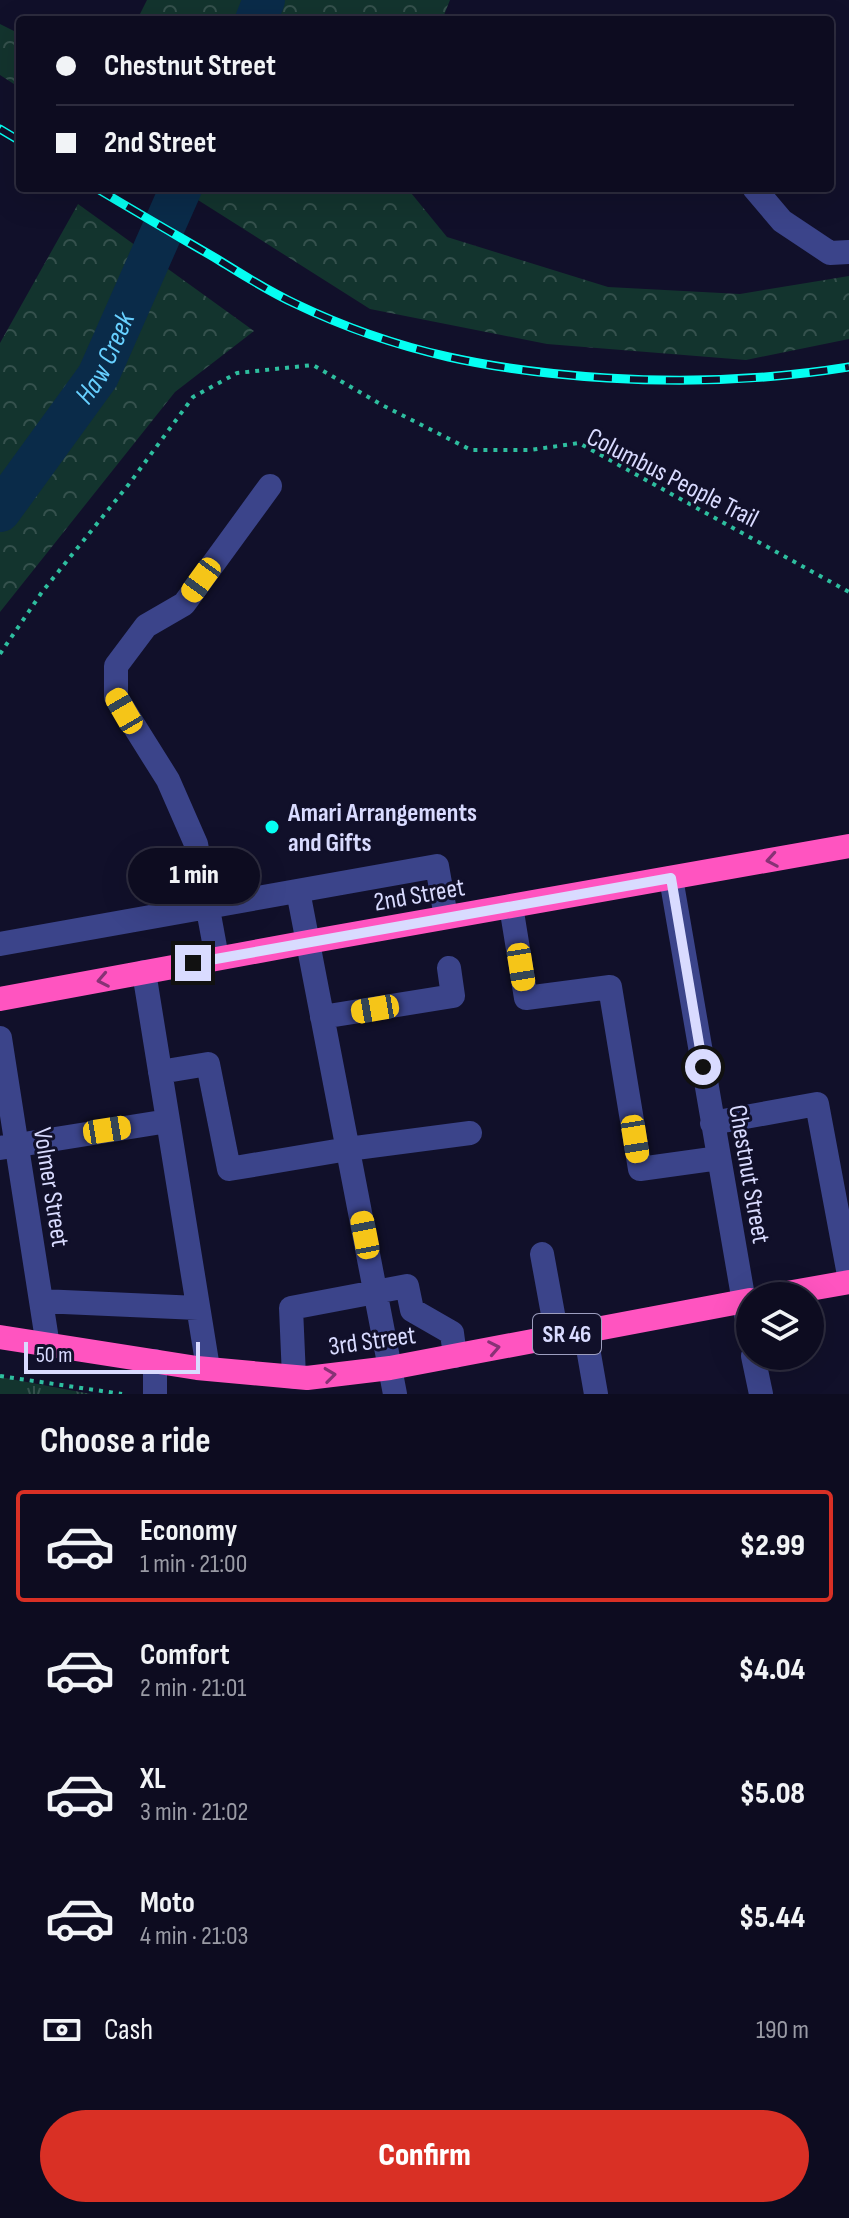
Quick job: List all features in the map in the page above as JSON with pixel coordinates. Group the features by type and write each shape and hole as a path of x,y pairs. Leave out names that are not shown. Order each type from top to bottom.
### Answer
{"highway":[{"name":"2nd Street","path":"0,999 849,846"},
{"path":"824,1286 849,1282"},
{"name":"3rd Street","path":"0,1337 155,1361 307,1378 390,1368 736,1302"}],"street":[{"path":"757,192 782,221 830,253 849,252"},
{"path":"217,958 196,844 168,780 116,697 116,666 146,626 184,604 270,486"},
{"path":"0,944 437,866 446,917"},
{"name":"Chestnut Street","path":"671,878 743,1282"},
{"path":"298,891 395,1394"},
{"path":"511,906 526,998 610,987 640,1169 719,1158"},
{"path":"322,1017 453,996 449,968"},
{"path":"144,972 208,1368"},
{"name":"Volmer Street","path":"0,1038 8,1147 48,1346"},
{"path":"160,1072 208,1064 229,1169 470,1133"},
{"path":"712,1123 817,1104 849,1275"},
{"path":"8,1147 168,1121"},
{"path":"542,1254 557,1336"},
{"path":"294,1377 291,1308 407,1286 412,1310 452,1333 455,1356"},
{"path":"41,1301 198,1308"},
{"path":"585,1331 596,1394"},
{"path":"155,1361 155,1394"},
{"path":"756,1370 761,1394"}],"path":[{"name":"Columbus People Trail","path":"0,654 42,592 129,484 193,397 237,373 313,365 382,405 471,450 530,450 579,443 849,592"},
{"path":"0,1376 122,1394"}],"green space":[{"path":"147,0 450,0 444,16 139,16"},
{"path":"0,24 16,32 16,85 0,75"},
{"path":"185,192 410,192 447,237 608,287 740,294 849,276 849,339 746,360 547,344 370,309"},
{"path":"78,204 254,331 175,392 0,612 0,343"},
{"path":"0,1377 91,1394 0,1394"}],"waterway":[{"name":"Haw Creek","path":"258,16 264,0"},
{"name":"Haw Creek","path":"0,511 98,376 179,192"}],"railway":[{"path":"0,129 16,139"},
{"path":"103,192 296,304 372,335 448,357 566,375 637,379 758,378 849,367"}],"place":[{"name":"Amari Arrangements and Gifts","path":"272,827"}],"route":[{"path":"193,963 671,878 703,1067"}]}
